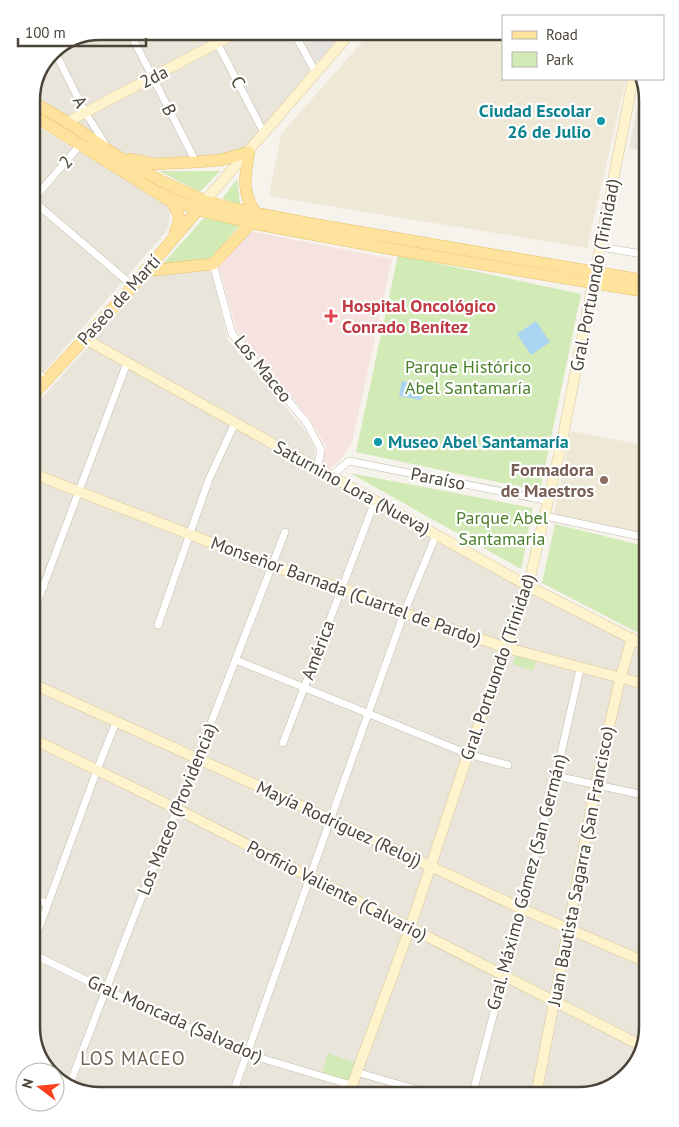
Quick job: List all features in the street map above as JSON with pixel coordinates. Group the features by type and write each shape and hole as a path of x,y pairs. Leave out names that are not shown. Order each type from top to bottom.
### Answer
{"main road":[{"path":"40,106 114,154 201,206"},
{"path":"40,119 160,192 172,202 180,216 180,221 172,240"},
{"path":"114,154 154,164 221,160 248,152 244,182 253,218"},
{"path":"160,192 201,206 397,250 595,278 639,280"},
{"name":"Paseo de Martí","path":"40,387 133,286 201,206"},
{"path":"145,271 213,264 253,218"},
{"path":"595,278 639,290"}],"street":[{"name":"B","path":"134,40 196,162"},
{"name":"C","path":"216,40 264,133"},
{"name":"2da","path":"67,122 223,40"},
{"path":"298,40 316,73"},
{"path":"201,206 344,40"},
{"name":"A","path":"58,57 85,112 114,154"},
{"name":"Gral. Portuondo (Trinidad)","path":"351,1085 410,928 468,754 528,586 549,501 595,278 633,80"},
{"name":"2","path":"40,191 81,144"},
{"path":"40,207 133,286"},
{"path":"601,247 639,253"},
{"name":"Los Maceo","path":"213,264 232,334 307,424 321,450 317,469"},
{"name":"Saturnino Lora (Nueva)","path":"85,339 528,586 639,642"},
{"path":"40,597 127,363"},
{"path":"40,374 46,380"},
{"path":"158,625 208,479 235,423"},
{"name":"Paraíso","path":"330,476 349,462 549,501"},
{"name":"Monseñor Barnada (Cuartel de Pardo)","path":"40,477 271,566 341,588 404,613 507,648 580,669 639,683"},
{"name":"América","path":"283,743 375,501"},
{"path":"545,516 639,536"},
{"name":"Los Maceo (Providencia)","path":"71,1080 285,532"},
{"path":"235,1087 404,613 436,535"},
{"path":"40,585 44,587"},
{"name":"Juan Bautista Sagarra (San Francisco)","path":"538,1087 596,784 620,679 632,638"},
{"path":"236,660 468,754 508,765"},
{"name":"Gral. Máximo Gómez (San Germán)","path":"474,1087 556,776 580,669"},
{"name":"Mayía Rodríguez (Reloj)","path":"40,687 568,930 639,959"},
{"path":"40,925 96,770 116,722"},
{"name":"Porfirio Valiente (Calvario)","path":"40,742 177,808 310,878 637,1043"},
{"path":"556,776 639,794"},
{"path":"40,900 47,904"},
{"name":"Gral. Moncada (Salvador)","path":"40,956 106,990 247,1054 351,1085"},
{"path":"356,1072 408,1087"}],"shaded area":[{"path":"100,40 335,40 240,154 180,161 117,156 40,102 42,84 46,73 52,63 70,48 81,43"},
{"path":"308,40 336,40 318,62"},
{"name":"Ciudad Escolar 26 de Julio","path":"364,40 502,40 502,80 626,80 587,248 269,196 281,134"},
{"path":"639,99 639,150 629,148"},
{"path":"40,128 171,205 168,229 40,377"},
{"name":"Hospital Oncológico Conrado Benítez","path":"250,231 392,259 352,443 339,461 329,469 322,465 326,446 309,418 237,332 219,267"},
{"path":"210,265 228,340 304,429 315,449 314,472 422,530 525,591 639,646 639,1027 637,1043 631,1057 627,1064 612,1077 595,1085 579,1087 96,1087 73,1081 65,1076 65,1062 51,1062 50,1060 42,1043 40,1027 40,400 154,271"},
{"name":"Formadora de Maestros","path":"571,431 639,444 639,534 554,515"}],"green space":[{"path":"159,171 220,171 200,192"},
{"path":"237,179 240,204 222,199"},
{"path":"204,218 239,225 209,262 161,266"},
{"name":"Parque Histórico Abel Santamaría","path":"398,255 581,294 540,491 356,452"},
{"name":"Parque Abel Santamaria","path":"350,473 533,508 521,569"},
{"path":"555,524 639,545 639,633 542,583"},
{"path":"518,656 536,661 533,671 513,664 515,657"},
{"path":"328,1053 355,1063 349,1082 322,1073"}],"water":[{"path":"536,321 550,342 531,355 517,334"},
{"path":"402,381 424,385 421,400 399,396"}],"place":[{"name":"Ciudad Escolar 26 de Julio","path":"601,121"},
{"name":"Hospital Oncológico Conrado Benítez","path":"331,316"},
{"name":"Museo Abel Santamaría","path":"378,442"},
{"name":"Formadora de Maestros","path":"604,480"}],"district":[{"name":"LOS MACEO","path":"133,1058"}]}
